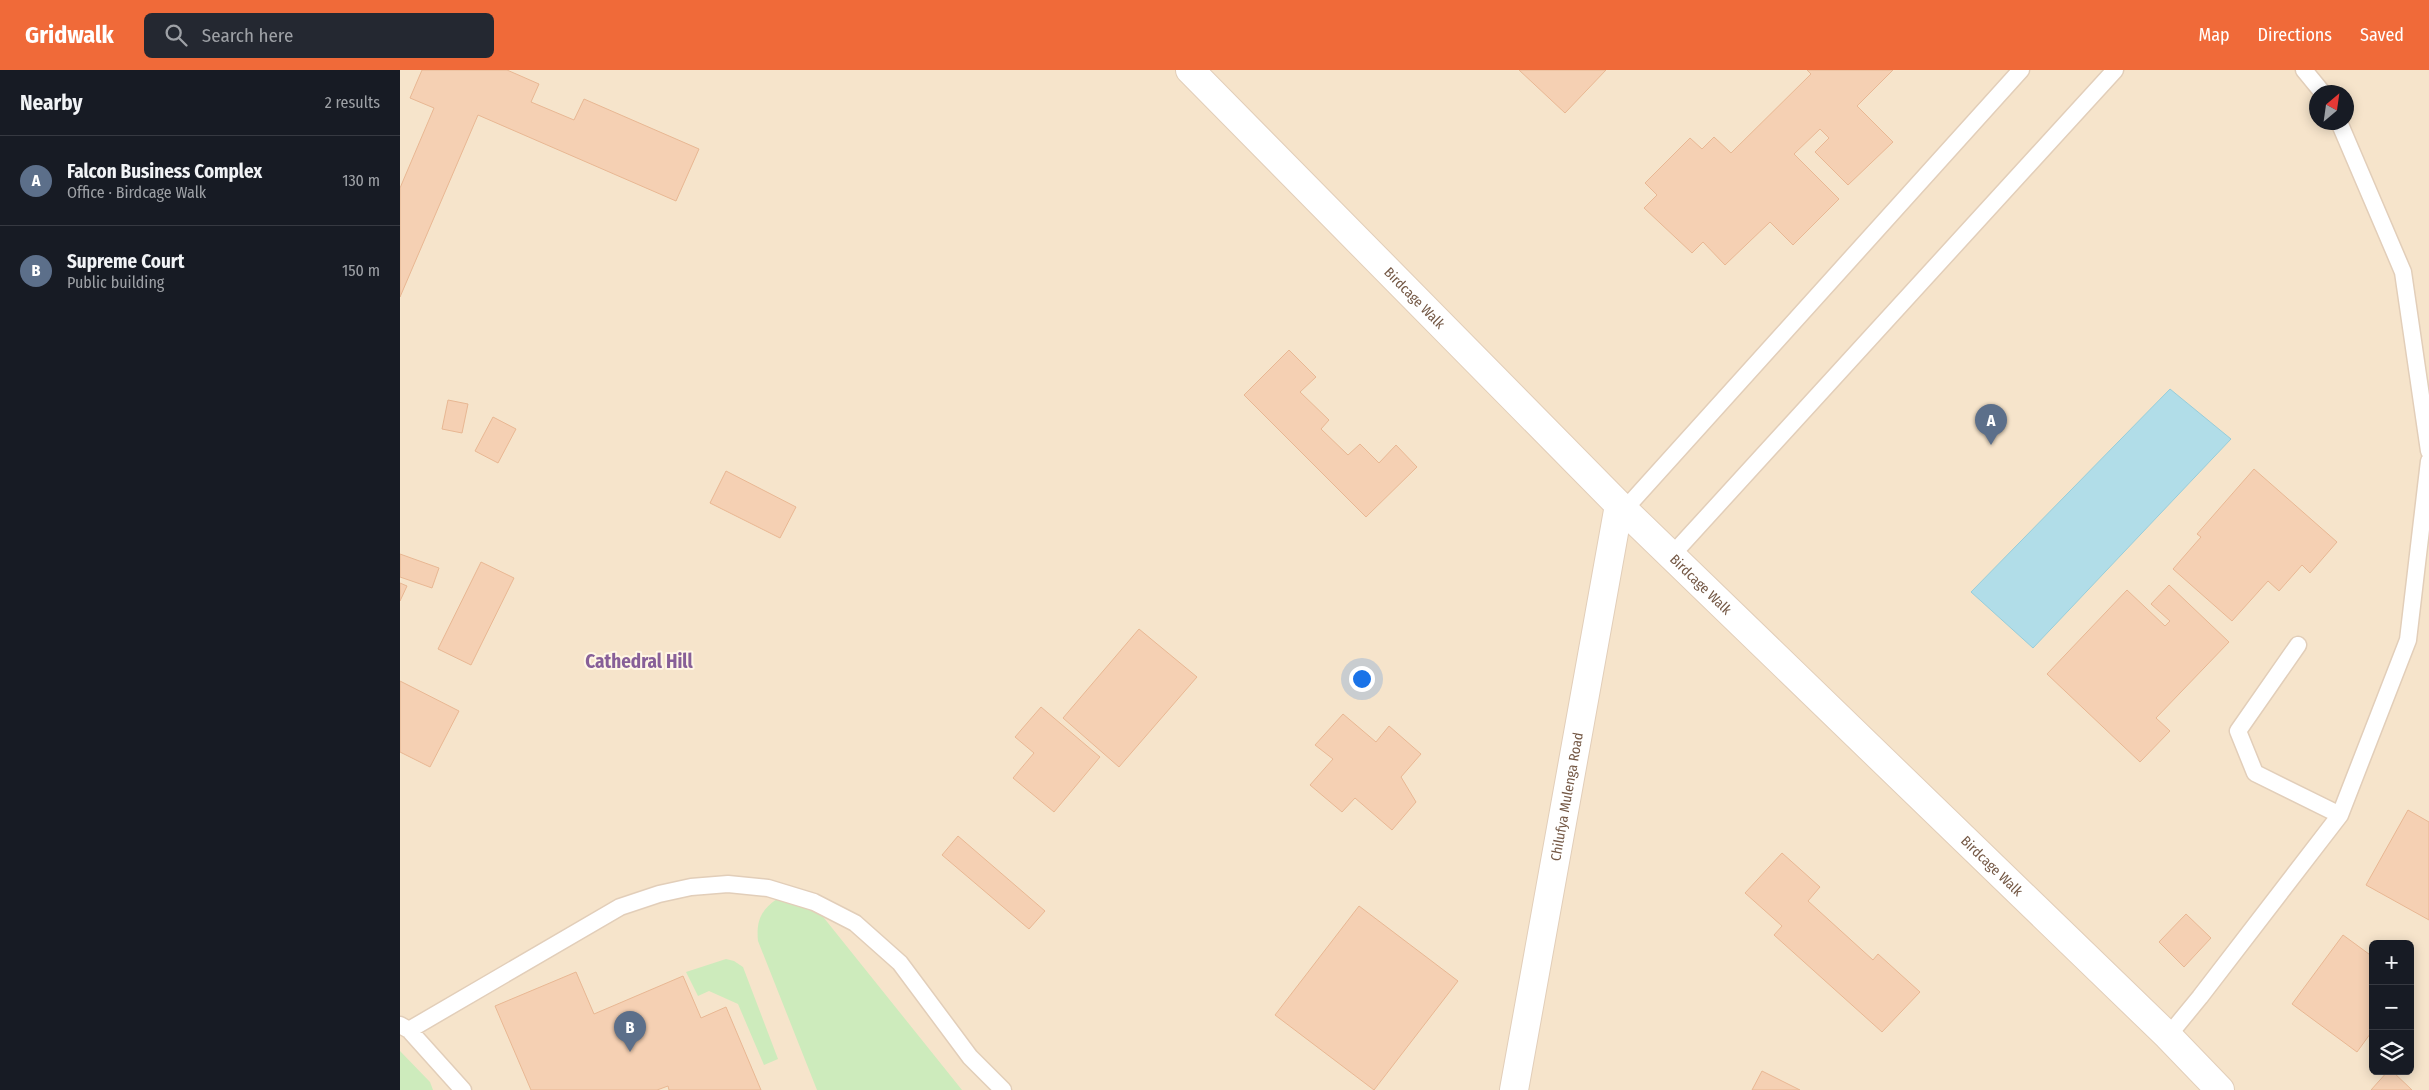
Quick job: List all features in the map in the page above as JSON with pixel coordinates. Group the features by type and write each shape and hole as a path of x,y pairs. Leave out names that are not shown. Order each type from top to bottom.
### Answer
{"street":[{"name":"Birdcage Walk","path":"1190,70 1621,508 2168,1036 2220,1090"},
{"name":"Chilufya Mulenga Road","path":"1514,1090 1621,508"}],"lane":[{"path":"1621,508 2021,70"},
{"path":"1671,556 2115,70"},
{"path":"2304,70 2316,85"},
{"path":"2342,130 2403,272 2429,451"},
{"path":"2168,1036 2340,815 2408,640 2429,461"},
{"path":"2298,645 2238,731 2255,773 2340,815"},
{"path":"463,1090 404,1028 620,907 659,894 691,887 728,884 768,888 814,902 855,923 900,962 983,1072 1003,1090"}],"shaded area":[{"path":"400,70 2429,70 2429,1090 400,1090"}],"green space":[{"path":"777,899 816,908 962,1090 817,1090 758,941 759,922 763,912"},
{"path":"726,959 734,961 743,967 778,1059 764,1065 738,1004 709,991 698,996 686,972"},
{"path":"400,1051 430,1082 433,1090 400,1090"}],"water":[{"path":"2170,389 2231,439 2033,648 1971,592"}],"building":[{"path":"422,70 507,70 539,84 531,102 574,120 584,99 699,149 676,201 478,115 400,297 400,188 434,108 410,98"},
{"path":"1519,70 1606,70 1565,113"},
{"path":"1807,70 1893,70 1857,106 1893,142 1848,185 1815,152 1829,138 1820,129 1794,154 1839,199 1793,245 1770,222 1725,265 1703,242 1692,253 1644,208 1657,195 1645,183 1690,138 1702,149 1714,137 1731,153 1811,74"},
{"path":"1289,350 1316,377 1300,392 1329,420 1321,429 1348,455 1360,444 1379,463 1396,445 1417,467 1366,517 1244,395"},
{"path":"448,400 468,404 462,433 442,429"},
{"path":"493,417 516,429 498,463 475,451"},
{"path":"2254,469 2337,542 2310,573 2302,565 2279,591 2268,581 2232,621 2173,569 2201,537 2197,534"},
{"path":"726,471 796,507 780,538 710,503"},
{"path":"400,554 439,568 432,588 400,577"},
{"path":"481,562 514,578 471,665 438,649"},
{"path":"400,583 407,586 400,601"},
{"path":"2169,585 2229,642 2156,718 2170,731 2140,762 2047,674 2127,590 2165,626 2170,621 2151,604"},
{"path":"1139,629 1197,677 1119,767 1063,718"},
{"path":"400,681 459,711 430,767 400,752"},
{"path":"1041,707 1100,757 1054,812 1013,778 1034,753 1015,737"},
{"path":"1343,714 1376,742 1389,726 1421,754 1401,777 1416,802 1392,830 1355,798 1342,812 1310,785 1333,759 1315,745"},
{"path":"2408,810 2429,822 2429,920 2366,885"},
{"path":"958,836 1045,911 1029,929 942,855"},
{"path":"1782,853 1820,887 1808,901 1873,960 1878,954 1920,992 1882,1032 1774,935 1782,926 1745,893"},
{"path":"1359,906 1458,981 1374,1090 1275,1015"},
{"path":"2186,914 2211,938 2184,967 2159,942"},
{"path":"2343,935 2369,954 2369,1036 2357,1052 2292,1004"},
{"path":"576,972 594,1014 683,976 701,1018 726,1007 761,1090 669,1090 668,1086 657,1090 531,1090 495,1006"},
{"path":"1762,1071 1800,1090 1752,1090"},
{"path":"2384,1075 2396,1075 2412,1090 2371,1090"}],"place":[{"name":"Falcon Business Complex","path":"1991,445"},
{"name":"Supreme Court","path":"630,1052"}],"district":[{"name":"Cathedral Hill","path":"639,661"}]}
